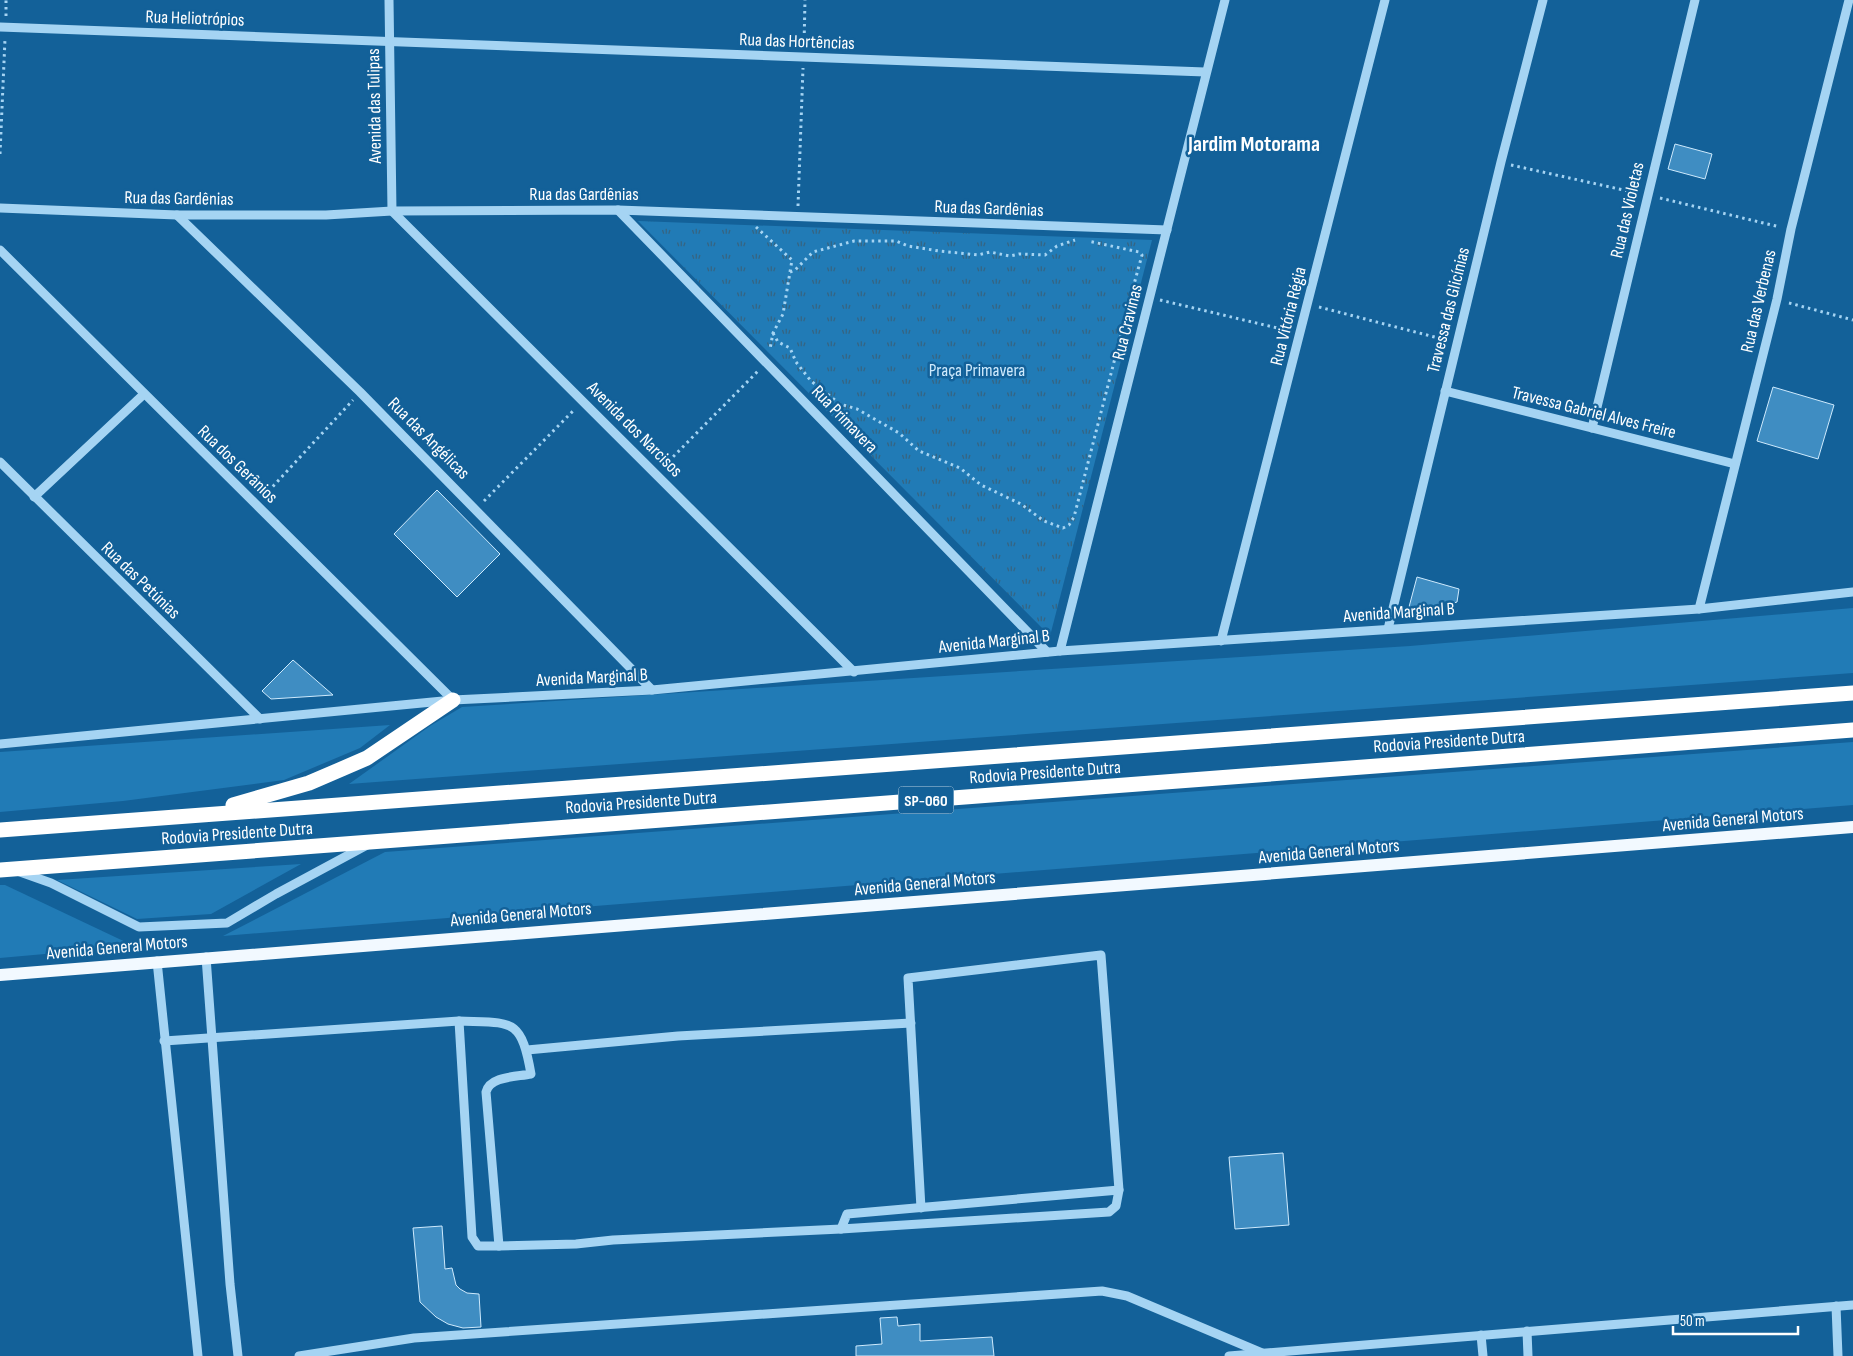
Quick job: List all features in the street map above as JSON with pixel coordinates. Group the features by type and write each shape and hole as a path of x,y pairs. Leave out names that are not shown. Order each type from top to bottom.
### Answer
{"highway":[{"name":"Rodovia Presidente Dutra","path":"0,830 1853,693"},
{"path":"204,814 309,783 368,758 453,700"},
{"name":"Rodovia Presidente Dutra","path":"6,870 1853,730"}],"main road":[{"name":"Avenida General Motors","path":"0,975 206,957 1853,827"}],"street":[{"name":"Avenida das Tulipas","path":"389,0 388,42 392,212"},
{"name":"Rua Cravinas","path":"1060,651 1167,230 1205,72 1225,0"},
{"name":"Rua Vitória Régia","path":"1221,640 1386,0"},
{"name":"Travessa das Glicínias","path":"1388,629 1456,343 1543,0"},
{"name":"Rua das Violetas","path":"1592,428 1695,0"},
{"name":"Rua das Verbenas","path":"1700,609 1777,299 1791,230 1849,0"},
{"name":"Rua Heliotrópios","path":"3,27 388,42"},
{"name":"Rua das Hortências","path":"388,42 1205,72"},
{"name":"Rua das Gardênias","path":"0,208 177,215 326,215 392,212 618,210 1167,230"},
{"name":"Rua Primavera","path":"618,210 768,362 1047,652"},
{"name":"Avenida dos Narcisos","path":"392,212 584,401 854,672"},
{"name":"Rua das Angélicas","path":"177,215 360,392 652,690"},
{"name":"Rua dos Gerânios","path":"0,250 453,700"},
{"name":"Travessa Gabriel Alves Freire","path":"1445,391 1735,464"},
{"path":"34,498 144,394"},
{"name":"Rua das Petúnias","path":"0,462 34,498 260,719"},
{"name":"Avenida Marginal B","path":"0,744 453,700 652,690 1047,652 1700,609 1853,592"},
{"path":"6,870 51,883 139,927 227,923 276,894 375,841"},
{"path":"459,1021 472,1237 478,1246 841,1229 1109,1212 1116,1206 1119,1190 1101,955 908,978 921,1208"},
{"path":"206,957 230,1284 238,1356"},
{"path":"157,961 198,1356"},
{"path":"164,1041 459,1021 502,1023 520,1032 527,1050 531,1074 492,1081 487,1086 486,1092 499,1246"},
{"path":"527,1050 678,1036 910,1023"},
{"path":"841,1229 848,1214 1119,1190"},
{"path":"299,1356 414,1338 1102,1290 1127,1296 1262,1353"},
{"path":"1229,1356 1262,1353 1302,1353 1481,1335 1853,1305"},
{"path":"1836,1306 1838,1356"},
{"path":"1527,1332 1528,1356"},
{"path":"1481,1335 1483,1356"}],"path":[{"path":"0,154 3,27 6,0"},
{"path":"798,217 805,0"},
{"path":"656,474 768,362 773,333 783,314 792,260 742,215"},
{"path":"790,272 795,270 813,252 854,241 896,241 908,246 978,256 990,252 1010,256 1019,254 1045,255 1056,246 1072,240 1078,241"},
{"path":"773,333 778,342 790,348 796,362 811,381 840,404 857,409 899,433 919,451 960,468 982,485 1022,504 1044,521 1063,528 1069,525 1074,517 1122,331 1127,320 1127,310 1142,255 1139,252 1083,241"},
{"path":"1150,297 1300,334"},
{"path":"1777,299 1853,320"},
{"path":"1308,304 1456,343"},
{"path":"257,504 360,392"},
{"path":"476,509 584,401"}],"green space":[{"name":"Praça Primavera","path":"638,221 1152,240 1050,636"},
{"path":"1853,608 1853,673 349,784 430,726 462,707 1410,646"},
{"path":"390,725 360,748 284,780 123,801 0,812 0,752"},
{"path":"1853,742 1853,805 223,936 385,852"},
{"path":"301,864 211,914 137,919 57,880"},
{"path":"0,885 5,885 134,946 0,958"}],"building":[{"path":"1675,144 1712,154 1705,179 1668,169"},
{"path":"1773,387 1834,405 1818,459 1757,441"},
{"path":"437,490 500,554 457,597 394,534"},
{"path":"1417,577 1459,589 1457,602 1427,612 1409,607"},
{"path":"293,660 333,695 271,699 262,691"},
{"path":"1283,1153 1289,1225 1235,1229 1229,1157"},
{"path":"442,1226 445,1269 452,1268 456,1285 460,1289 467,1293 479,1294 481,1327 463,1328 448,1324 436,1317 420,1302 413,1228"},
{"path":"897,1317 898,1326 920,1324 920,1341 992,1337 994,1356 856,1356 856,1346 882,1344 880,1318"}],"district":[{"name":"Jardim Motorama","path":"1254,143"}]}
